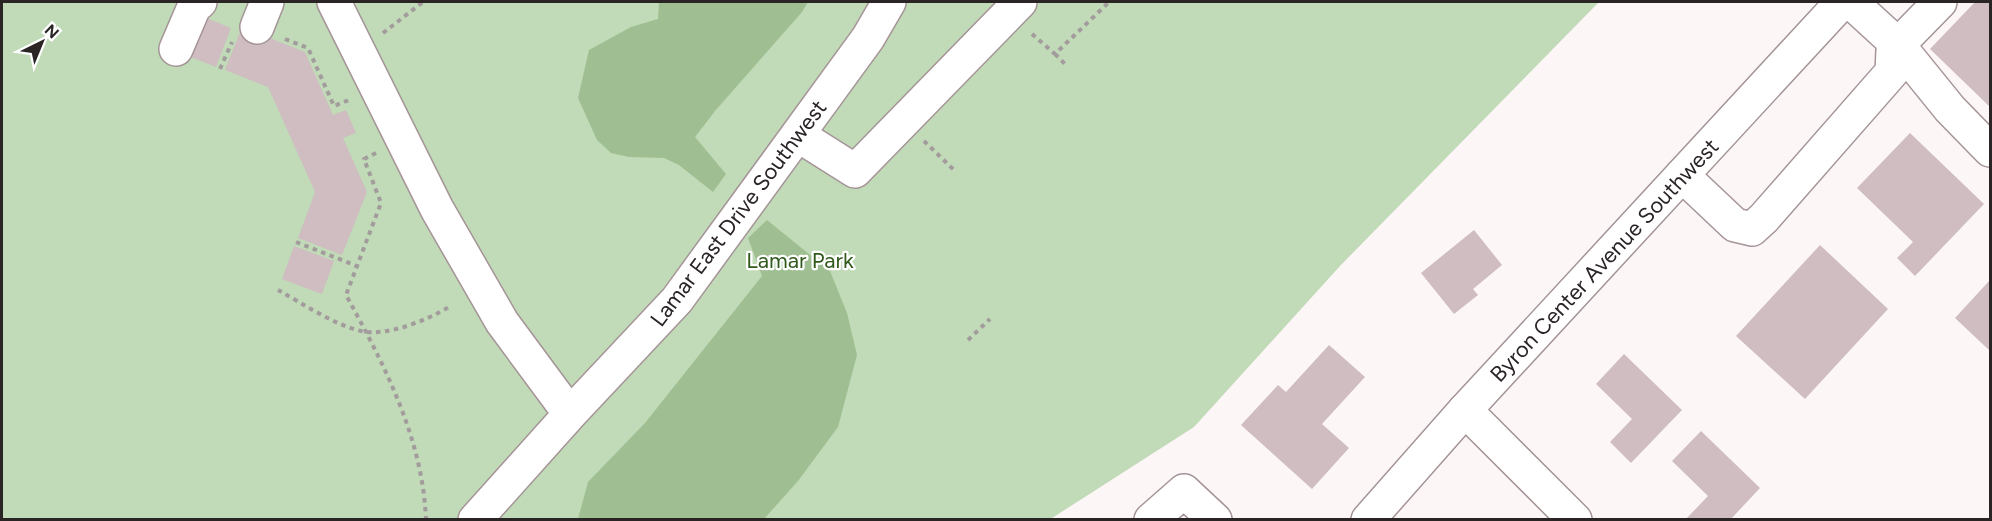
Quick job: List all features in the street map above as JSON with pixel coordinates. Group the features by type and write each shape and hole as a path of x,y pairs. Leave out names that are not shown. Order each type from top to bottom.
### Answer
{"street":[{"path":"176,49 192,12 200,2"},
{"path":"334,2 437,209 496,312 570,414"},
{"name":"Lamar East Drive Southwest","path":"476,519 677,300 868,38 889,2"},
{"name":"Byron Center Avenue Southwest","path":"1368,519 1465,410 1842,2"},
{"path":"1851,2 1899,46 1950,109 1990,150"},
{"path":"1682,175 1735,225 1752,229 1892,72 1893,50 1940,2"},
{"path":"798,135 855,171 1014,8"},
{"path":"1465,410 1575,519"},
{"path":"1151,519 1184,491 1215,519"}],"path":[{"path":"358,50 423,2"},
{"path":"1055,54 1109,2"},
{"path":"1014,8 1065,64"},
{"path":"220,69 241,21 262,14 308,48 334,106 352,99"},
{"path":"904,120 956,172"},
{"path":"384,149 364,159 381,203 346,295 378,354 397,397 419,466 426,519"},
{"path":"296,242 357,266"},
{"path":"278,290 348,327 366,332 386,331 403,326 449,307"},
{"path":"968,340 990,319"}],"green space":[{"name":"Lamar Park","path":"2,2 1599,2 1340,266 1194,427 1049,520 2,519"}],"shaded area":[{"path":"659,2 808,2 802,12 695,137 726,174 713,192 679,165 664,158 629,157 611,153 597,140 578,98 589,50 631,27 658,19"},
{"path":"767,220 830,271 847,313 857,355 838,427 798,481 764,519 578,519 588,482 645,423 762,276 748,238"}],"building":[{"path":"1975,2 1990,2 1990,107 1930,49"},
{"path":"199,15 231,28 216,67 183,54"},
{"path":"242,27 305,52 333,115 346,110 356,133 343,138 367,192 342,255 298,238 315,192 268,87 225,70"},
{"path":"1910,133 1984,204 1915,276 1897,258 1913,242 1857,188"},
{"path":"1474,230 1502,265 1473,289 1478,295 1454,314 1421,273"},
{"path":"1820,245 1888,309 1805,399 1736,336"},
{"path":"294,246 334,261 322,294 282,279"},
{"path":"1990,280 1990,351 1955,318"},
{"path":"1329,345 1365,377 1322,424 1349,448 1312,489 1241,425 1278,385 1286,392"},
{"path":"1624,354 1682,410 1631,463 1610,442 1632,419 1596,384"},
{"path":"1701,431 1760,488 1730,520 1685,520 1708,496 1672,461"}]}
